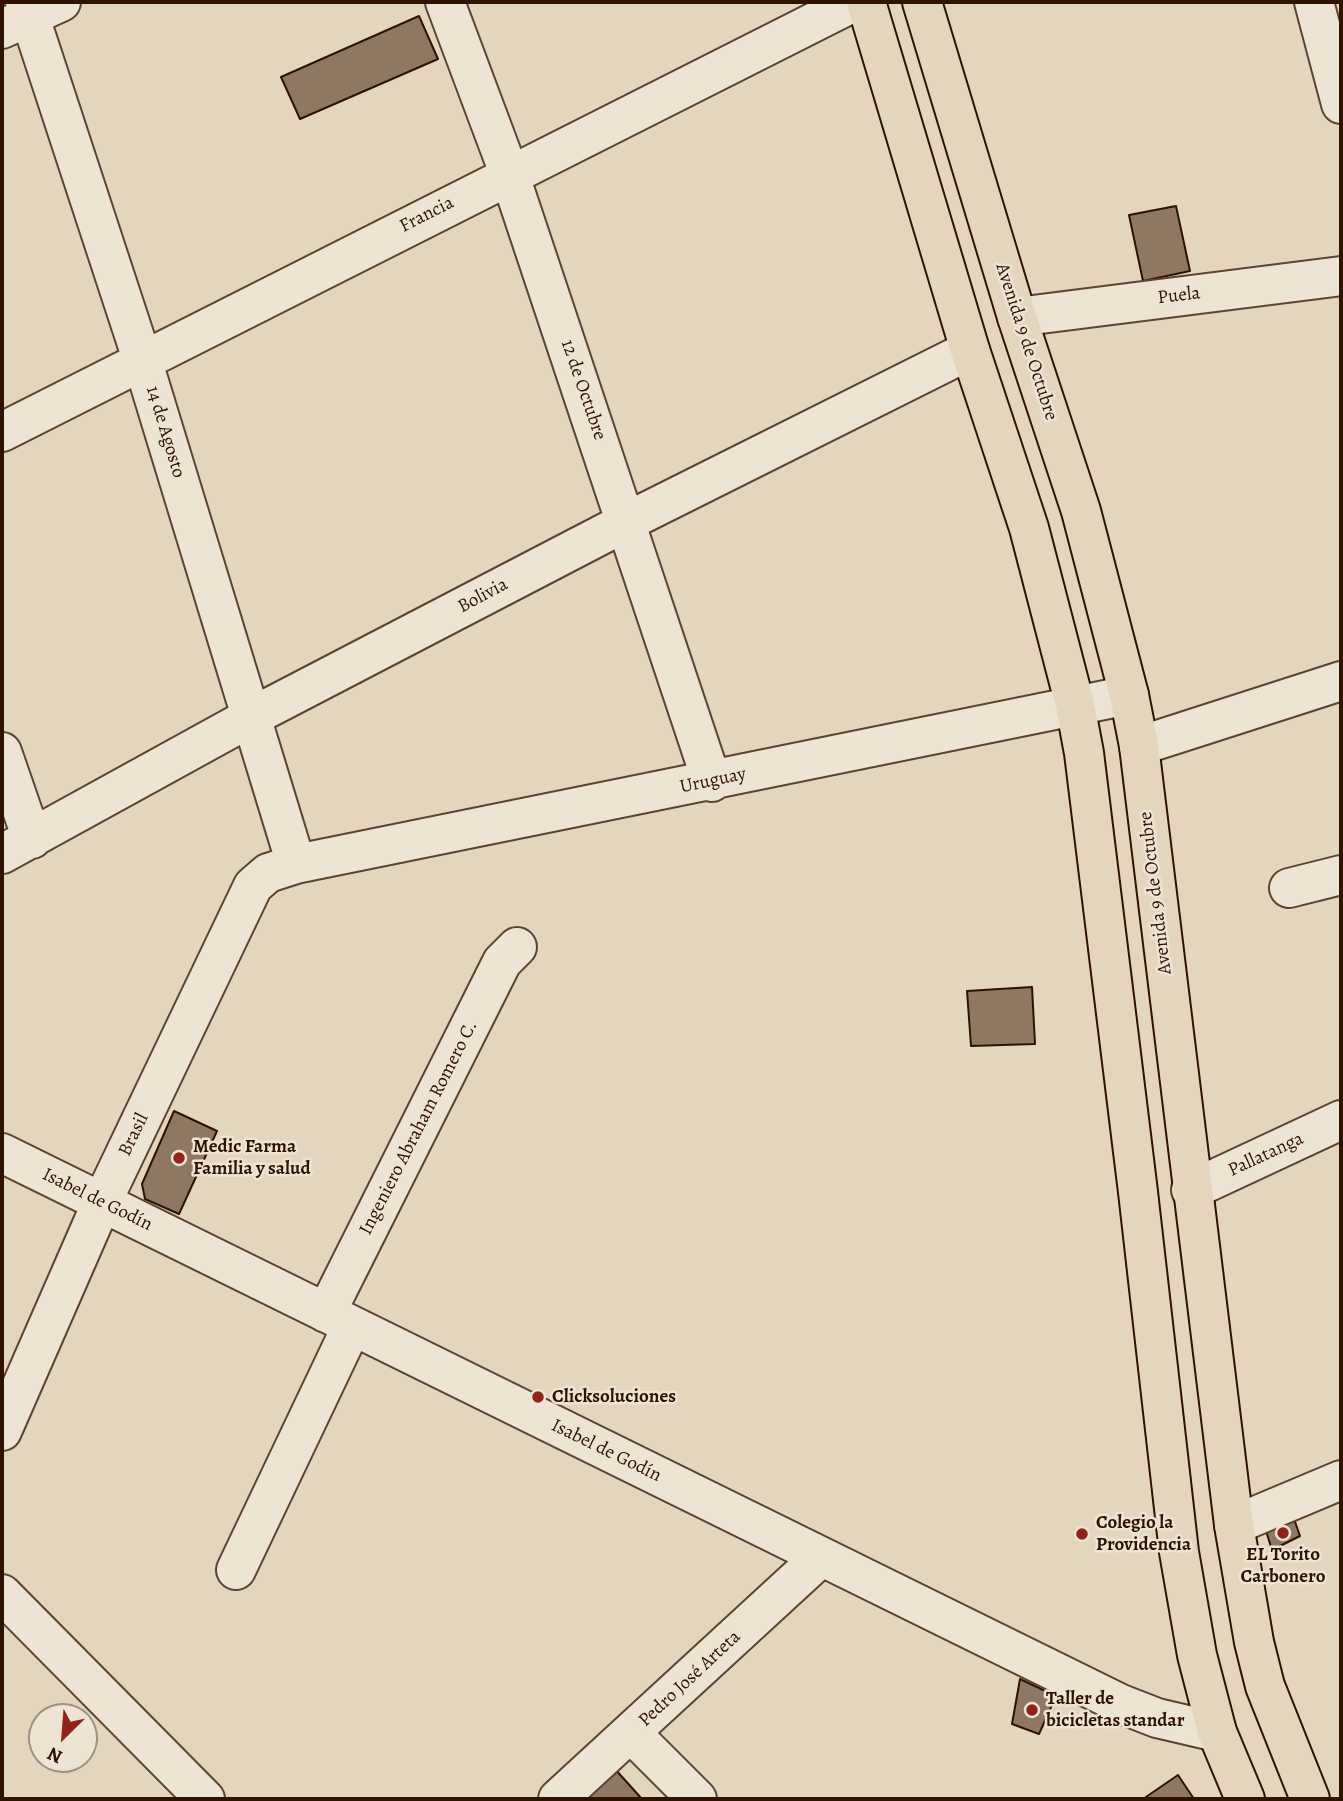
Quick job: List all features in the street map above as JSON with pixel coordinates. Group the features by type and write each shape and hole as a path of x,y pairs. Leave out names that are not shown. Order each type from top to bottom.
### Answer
{"main road":[{"path":"866,2 970,350 1029,528 1075,705 1084,753 1135,1164 1179,1552 1197,1655 1217,1732 1245,1799"},
{"name":"Avenida 9 de Octubre","path":"922,2 1017,317 1081,510 1129,695 1139,746 1191,1190 1234,1525 1254,1642 1265,1686 1310,1799"}],"street":[{"name":"12 de Octubre","path":"445,2 509,173 628,521 712,782"},
{"name":"Francia","path":"2,432 509,173 854,2"},
{"path":"1314,2 1341,104"},
{"name":"14 de Agosto","path":"29,13 142,359 296,864"},
{"name":"Puela","path":"1017,317 1341,276"},
{"name":"Bolivia","path":"17,847 253,716 628,521 970,350"},
{"path":"1139,746 1341,681"},
{"name":"Uruguay","path":"296,864 712,782 1129,695"},
{"path":"2,752 17,847"},
{"name":"Brasil","path":"2,1431 102,1202 253,886 268,873 296,864"},
{"path":"1289,888 1341,875"},
{"name":"Ingeniero Abraham Romero C.","path":"236,1570 339,1319 502,962 517,947"},
{"name":"Pallatanga","path":"1191,1190 1341,1120"},
{"name":"Isabel de Godín","path":"2,1153 1121,1704 1157,1718 1217,1732"},
{"path":"1234,1525 1341,1480"},
{"name":"Pedro José Arteta","path":"558,1799 821,1557"},
{"path":"2,1594 205,1799"},
{"path":"631,1733 697,1799"}],"building":[{"path":"419,16 438,59 300,119 281,77"},
{"path":"1176,206 1190,271 1143,281 1129,215"},
{"path":"1032,987 1035,1044 971,1046 967,991"},
{"name":"Medic Farma Familia y salud","path":"174,1111 217,1131 179,1214 145,1199 142,1184"},
{"name":"EL Torito Carbonero","path":"1293,1516 1300,1536 1272,1550 1266,1531"},
{"name":"Taller de bicicletas standar","path":"1020,1679 1056,1696 1039,1734 1012,1724"},
{"path":"614,1768 642,1799 578,1799"},
{"path":"1178,1775 1194,1799 1143,1799"}],"place":[{"name":"Medic Farma Familia y salud","path":"179,1158"},
{"name":"Clicksoluciones","path":"538,1397"},
{"name":"EL Torito Carbonero","path":"1283,1533"},
{"name":"Colegio la Providencia","path":"1082,1534"},
{"name":"Taller de bicicletas standar","path":"1032,1710"}]}
